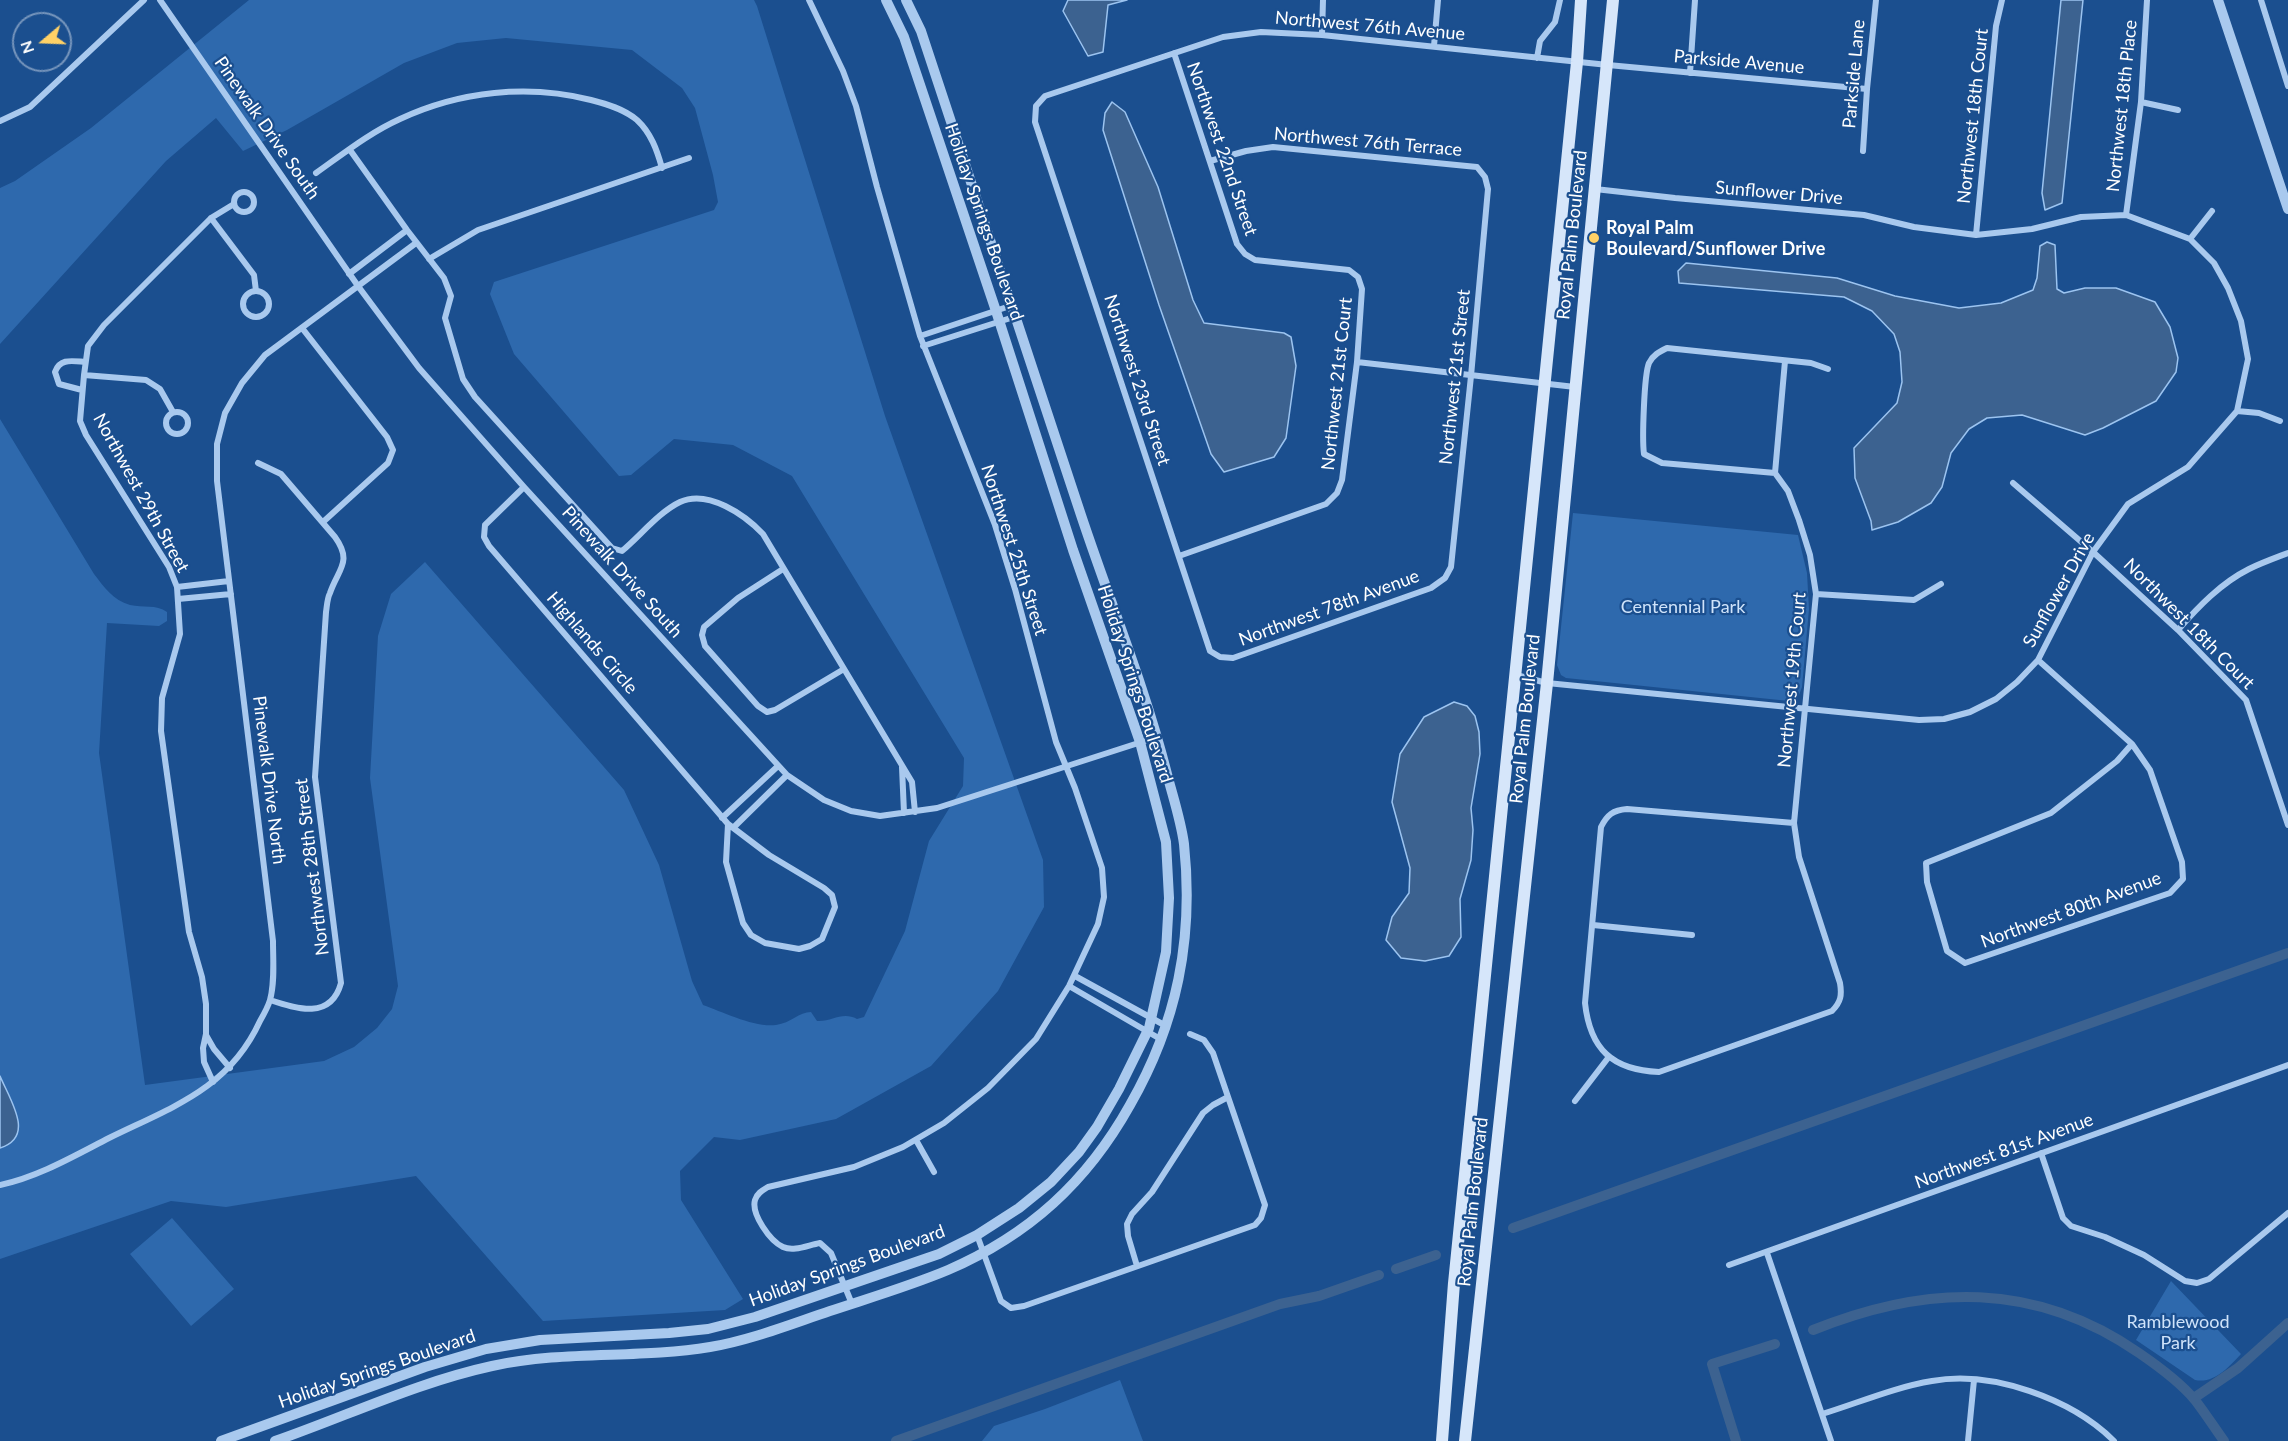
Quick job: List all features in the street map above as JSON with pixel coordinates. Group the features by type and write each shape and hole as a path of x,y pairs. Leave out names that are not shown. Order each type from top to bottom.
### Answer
{"main road":[{"name":"Royal Palm Boulevard","path":"1442,1441 1454,1284 1577,62 1581,0"},
{"name":"Royal Palm Boulevard","path":"1465,1441 1547,683 1613,0"}],"street":[{"path":"0,121 30,107 144,0"},
{"name":"Pinewalk Drive South","path":"160,0 349,274 419,368 524,487 787,775 824,800 851,811 879,816 937,808 1157,737"},
{"name":"Northwest 25th Street","path":"809,0 843,71 856,106 923,346 995,525 1015,588 1056,742 1102,868 1104,897 1098,924 1069,986 1036,1039 988,1088 944,1123 903,1147 854,1167 768,1187 759,1192 754,1201 756,1214 771,1238 781,1247 792,1250 820,1244 831,1253 845,1287"},
{"name":"Holiday Springs Boulevard","path":"222,1441 401,1376 486,1349 540,1340 708,1329 755,1317 939,1254 977,1235 1019,1208 1051,1182 1079,1152 1119,1089 1147,1031 1166,951 1169,898 1166,842 1140,742 1073,550 998,316 904,38 886,0"},
{"name":"Holiday Springs Boulevard","path":"275,1441 408,1392 490,1366 543,1358 657,1353 711,1346 760,1335 946,1271 984,1252 1029,1223 1063,1195 1093,1163 1112,1137 1135,1097 1162,1040 1175,1001 1184,954 1187,898 1184,839 1157,737 1090,544 1015,310 921,31 906,0"},
{"path":"1322,34 1323,0"},
{"path":"1434,46 1438,0"},
{"path":"1537,58 1540,41 1556,22 1560,0"},
{"path":"1690,73 1695,0"},
{"name":"Parkside Lane","path":"1863,151 1876,0"},
{"name":"Northwest 18th Court","path":"1976,235 1996,26 2002,0"},
{"name":"Northwest 18th Place","path":"2126,215 2140,102 2147,0"},
{"path":"2218,0 2288,209"},
{"path":"2261,0 2288,86"},
{"name":"Northwest 76th Avenue","path":"1035,106 1045,96 1174,53 1223,37 1261,32 1322,34 1608,65"},
{"name":"Northwest 22nd Street","path":"1174,53 1237,244 1245,254 1256,260 1349,270 1358,277"},
{"name":"Parkside Avenue","path":"1608,65 1867,89"},
{"name":"Pinewalk Drive South","path":"316,173 375,132 401,118 432,107 501,92 534,91 577,96 623,111 637,120 649,135 657,149 662,168"},
{"path":"2140,102 2178,110"},
{"name":"Northwest 23rd Street","path":"1035,106 1035,122 1210,651 1220,657"},
{"name":"Northwest 76th Terrace","path":"1210,161 1246,151 1274,147 1477,167 1485,177"},
{"name":"Pinewalk Drive South","path":"350,150 416,243 444,278 451,296 445,318 463,378 475,397 612,548 622,551 682,501 708,500 733,509 754,524 763,534 912,782 915,812"},
{"path":"429,259 478,230 689,159"},
{"name":"Northwest 21st Street","path":"1445,578 1451,567 1471,376 1488,189 1485,177"},
{"name":"Sunflower Drive","path":"1516,675 1547,683 1919,720 1944,718 1970,712 1996,699 2017,682 2038,660 2093,552 2128,504 2188,467 2237,411 2248,359 2241,321 2228,288 2214,263 2190,239 2126,215 2081,218 2025,231 1976,235 1914,227 1864,215 1675,198 1595,188"},
{"name":"Northwest 29th Street","path":"213,1082 204,1062 205,995 189,932 161,730 162,698 180,634 177,587 170,567 86,435 80,421 88,346 104,325 211,218 234,204"},
{"path":"2190,239 2212,211"},
{"path":"211,218 254,275 255,291"},
{"path":"349,274 407,230"},
{"path":"358,286 416,243"},
{"name":"Northwest 21st Court","path":"1179,556 1326,504 1336,493 1342,480 1357,362 1362,289 1358,277"},
{"name":"Pinewalk Drive North","path":"0,1185 16,1182 56,1164 196,1096 230,1068 240,1056 256,1030 270,1000 273,941 217,481 218,444 225,413 242,382 265,355 358,286"},
{"path":"255,291 265,295 269,303 265,313 256,316 247,313 243,304 247,295 255,291"},
{"path":"920,336 1015,310"},
{"path":"923,346 1015,310"},
{"path":"258,463 281,474 323,522 388,462 393,450 387,437 302,328"},
{"path":"1785,361 1775,473 1662,463 1644,454 1642,439 1648,365 1656,353 1667,348 1811,363 1828,369"},
{"path":"82,390 59,384 55,372 59,365 67,360 85,362"},
{"path":"1357,362 1575,387"},
{"path":"84,375 146,380 160,389 173,412"},
{"path":"2237,411 2259,413 2280,421"},
{"name":"Northwest 19th Court","path":"1608,1058 1623,1066 1659,1072 1832,1011 1840,1003 1842,993 1840,983 1799,857 1794,823 1816,594 1810,555 1799,520 1788,491 1775,473"},
{"name":"Northwest 18th Court","path":"2013,483 2178,630 2246,700 2288,825"},
{"name":"Highlands Circle","path":"524,487 485,525 484,537 489,546 722,818 769,855 832,895 834,907 822,939 799,949 765,943 751,935 743,923 726,862 730,826"},
{"name":"Northwest 28th Street","path":"270,1000 301,1009 316,1008 328,1004 338,996 341,983 315,777 326,612 329,594 345,560 343,548 323,522"},
{"path":"2178,630 2200,605 2233,578 2288,553"},
{"name":"Pinewalk Drive South","path":"783,569 738,598 704,627 702,635 705,646 758,706 766,712 775,710 844,669"},
{"name":"Northwest 78th Avenue","path":"1220,657 1233,658 1431,588 1445,578"},
{"path":"177,587 229,581"},
{"path":"1816,594 1914,600 1941,584"},
{"path":"178,599 231,594"},
{"path":"2038,660 2132,744"},
{"name":"Northwest 80th Avenue","path":"2132,744 2150,770 2182,862 2183,879 2170,893 1965,963 1947,951 1927,882 1926,863 2051,813 2117,761 2132,744"},
{"path":"722,818 778,766"},
{"name":"Pinewalk Drive South","path":"902,766 904,813"},
{"path":"730,826 787,775"},
{"path":"1575,1101 1608,1058 1593,1037 1587,1021 1585,1003 1601,827 1610,813 1627,809 1794,823"},
{"path":"1593,925 1692,935"},
{"path":"1075,976 1167,1026"},
{"path":"1069,986 1162,1040"},
{"path":"206,1034 213,1049 230,1068"},
{"path":"977,1235 1001,1301 1011,1308 1024,1306 1255,1225 1262,1218 1264,1205 1228,1097 1213,1053 1204,1040 1190,1034"},
{"name":"Northwest 81st Avenue","path":"1729,1265 2288,1065"},
{"path":"1137,1266 1128,1236 1127,1224 1132,1214 1152,1192 1203,1113 1228,1097"},
{"path":"916,1140 933,1172"},
{"path":"2041,1153 2063,1218 2071,1226 2105,1237 2144,1255 2186,1281 2197,1282 2209,1279 2288,1213"},
{"path":"1767,1253 1831,1441"},
{"path":"845,1287 852,1304"},
{"path":"401,1376 408,1392"},
{"path":"1822,1414 1933,1380 1974,1380 2030,1390 2085,1417 2114,1441"},
{"path":"1968,1441 1974,1380"}],"green space":[{"path":"249,0 754,0 757,6 885,416 1043,860 1044,907 998,991 931,1066 836,1119 740,1140 714,1137 680,1171 681,1200 743,1299 725,1310 543,1321 416,1176 226,1207 171,1201 0,1259 0,419 94,574 105,588 124,603 158,608 167,612 167,621 159,626 107,623 99,753 145,1085 324,1061 354,1047 377,1028 392,1009 398,986 370,778 378,636 391,594 425,562 624,790 659,865 692,981 703,1005 749,1022 768,1025 781,1024 811,1012 817,1021 842,1016 857,1019 864,1017 905,931 929,841 963,786 964,758 792,476 733,445 674,439 631,475 619,476 514,354 490,294 494,282 714,210 718,202 695,108 682,88 632,50 506,38 457,43 404,63 287,130 243,151 216,118 166,161 0,344 0,188 15,181 91,128"},
{"name":"Centennial Park","path":"1573,513 1798,535 1807,573 1809,609 1802,687 1799,695 1789,701 1566,678 1561,675 1557,665"},
{"path":"172,1218 234,1289 191,1326 130,1254"},
{"name":"Ramblewood Park","path":"2171,1281 2241,1354 2215,1377 2202,1381 2195,1380 2136,1340"},
{"path":"1120,1380 1143,1441 982,1441 994,1426"}],"shaded area":[{"path":"1068,0 1127,0 1108,5 1103,52 1088,56 1063,11"},
{"path":"2061,0 2083,0 2062,203 2045,210 2042,193"},
{"path":"1112,102 1125,112 1158,187 1193,300 1204,323 1284,333 1291,337 1296,366 1286,438 1274,457 1224,472 1211,454 1159,305 1103,130 1105,113"},
{"path":"2047,242 2055,245 2057,289 2064,293 2085,288 2116,288 2155,302 2170,327 2178,358 2176,372 2156,401 2085,435 2022,415 1987,418 1969,429 1951,453 1942,487 1931,503 1898,522 1872,530 1871,521 1855,478 1854,448 1897,403 1902,382 1900,352 1894,334 1872,311 1844,297 1679,283 1678,271 1686,263 1837,278 1895,296 1959,308 2001,303 2033,290 2037,278 2040,246"},
{"path":"1454,702 1467,706 1475,716 1479,732 1480,754 1471,808 1473,830 1471,860 1460,899 1461,937 1449,956 1425,961 1401,958 1386,940 1392,917 1409,893 1410,868 1392,802 1400,754 1424,717"},
{"path":"0,1076 14,1106 18,1127 17,1135 11,1143 0,1148"}],"waterway":[{"path":"1513,1228 2288,953"},
{"path":"1396,1269 1436,1255"},
{"path":"896,1441 1280,1304 1319,1296 1379,1275"},
{"path":"1813,1330 1855,1315 1897,1304 1939,1298 1980,1297 2020,1302 2060,1313 2100,1329 2139,1353 2183,1387 2224,1441"},
{"path":"2194,1398 2238,1368 2288,1323"},
{"path":"1736,1441 1712,1364 1775,1344"}],"place":[{"name":"Royal Palm Boulevard/Sunflower Drive","path":"1594,238"}]}
